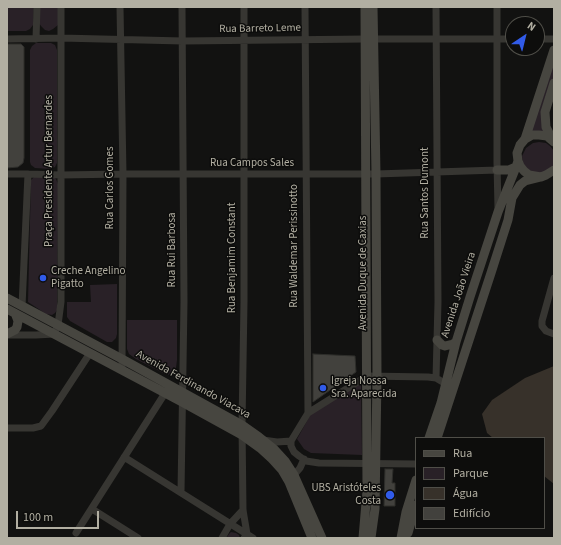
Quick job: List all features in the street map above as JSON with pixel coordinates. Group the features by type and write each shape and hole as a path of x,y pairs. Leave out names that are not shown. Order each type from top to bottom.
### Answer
{"street":[{"path":"36,39 37,7"},
{"name":"Praça Presidente Artur Bernardes","path":"54,334 58,325 61,302 61,7"},
{"name":"Rua Carlos Gomes","path":"120,7 123,174 122,369"},
{"name":"Rua Rui Barbosa","path":"181,492 184,302 182,7"},
{"name":"Rua Benjamim Constant","path":"244,7 244,302 242,435 243,510 248,537"},
{"name":"Rua Waldemar Perissinotto","path":"305,7 308,413"},
{"name":"Avenida Duque de Caxias","path":"363,538 371,463 377,376 376,174 370,39 365,7"},
{"name":"Avenida Duque de Caxias","path":"371,538 375,509 371,463 367,376 366,174 370,39 374,7"},
{"name":"Rua Santos Dumont","path":"436,7 438,302 436,378"},
{"path":"498,7 498,212"},
{"name":"Rua Barreto Leme","path":"7,39 505,39"},
{"path":"525,139 554,50"},
{"path":"554,83 545,112 545,120 546,127 554,141"},
{"path":"525,139 539,135 547,136 554,141"},
{"name":"Avenida João Vieira","path":"429,437 441,403 456,342 498,212 517,164 517,153 520,145 525,139"},
{"path":"497,170 509,170 517,164 529,175 541,177"},
{"name":"Rua Campos Sales","path":"7,174 306,175 497,170"},
{"path":"437,437 492,273 508,220 512,198 518,188 525,181 553,172"},
{"name":"Praça Presidente Artur Bernardes","path":"22,306 28,174"},
{"path":"554,278 542,321 542,326 554,334"},
{"name":"Avenida Ferdinando Viacava","path":"7,298 122,359 260,448 282,470 289,482 312,538"},
{"path":"7,334 16,330 17,327 18,321 11,311"},
{"name":"Avenida Ferdinando Viacava","path":"11,311 122,369 168,389"},
{"path":"7,334 54,334"},
{"path":"437,340 445,346 456,342"},
{"path":"7,428 33,428 41,426 90,353"},
{"path":"415,464 319,463 306,461 294,452 291,446 291,441 308,413 367,376 436,378 446,384"},
{"path":"76,533 168,389"},
{"name":"Avenida Ferdinando Viacava","path":"182,397 242,425 274,449 285,461 294,475 322,538"},
{"path":"263,440 277,442 291,441"},
{"path":"124,457 181,492 248,537"},
{"path":"294,475 304,460"},
{"path":"401,538 406,512 415,483"},
{"path":"407,538 415,508"},
{"path":"92,509 138,538"},
{"path":"222,538 230,524 243,510"}],"green space":[{"path":"7,7 34,7 33,25 30,29 26,31 7,31"},
{"path":"40,7 58,7 58,25 49,31 45,30 39,23"},
{"path":"36,43 51,43 55,45 57,50 57,163 55,167 51,169 35,168 30,162 30,50"},
{"path":"554,59 554,77 545,102 546,132 529,133"},
{"path":"533,143 546,143 554,151 554,166 549,172 534,175 523,165 522,156 526,148"},
{"path":"36,175 52,175 58,184 57,310 52,315 46,314 28,302 31,180"},
{"path":"117,284 117,334 116,338 112,342 107,342 70,321 67,317 67,302 91,302 90,285"},
{"path":"127,320 177,320 176,368 170,375 165,374 129,354 127,349"},
{"path":"361,382 362,455 311,453 304,449 297,439 311,414"},
{"path":"231,532 239,535 240,538 226,538"}],"water":[{"path":"554,366 554,484 545,477 545,437 492,437 487,433 482,414 492,400 525,378"}],"building":[{"path":"7,44 21,44 24,47 24,158 23,163 18,167 7,168"},
{"name":"Igreja Nossa Sra. Aparecida","path":"313,354 355,356 356,372 313,402"},
{"name":"UBS Aristóteles Costa","path":"385,469 393,469 392,483 395,483 395,506 384,506"}],"place":[{"name":"Creche Angelino Pigatto","path":"43,278"},
{"name":"Igreja Nossa Sra. Aparecida","path":"323,388"},
{"name":"UBS Aristóteles Costa","path":"390,495"}]}
